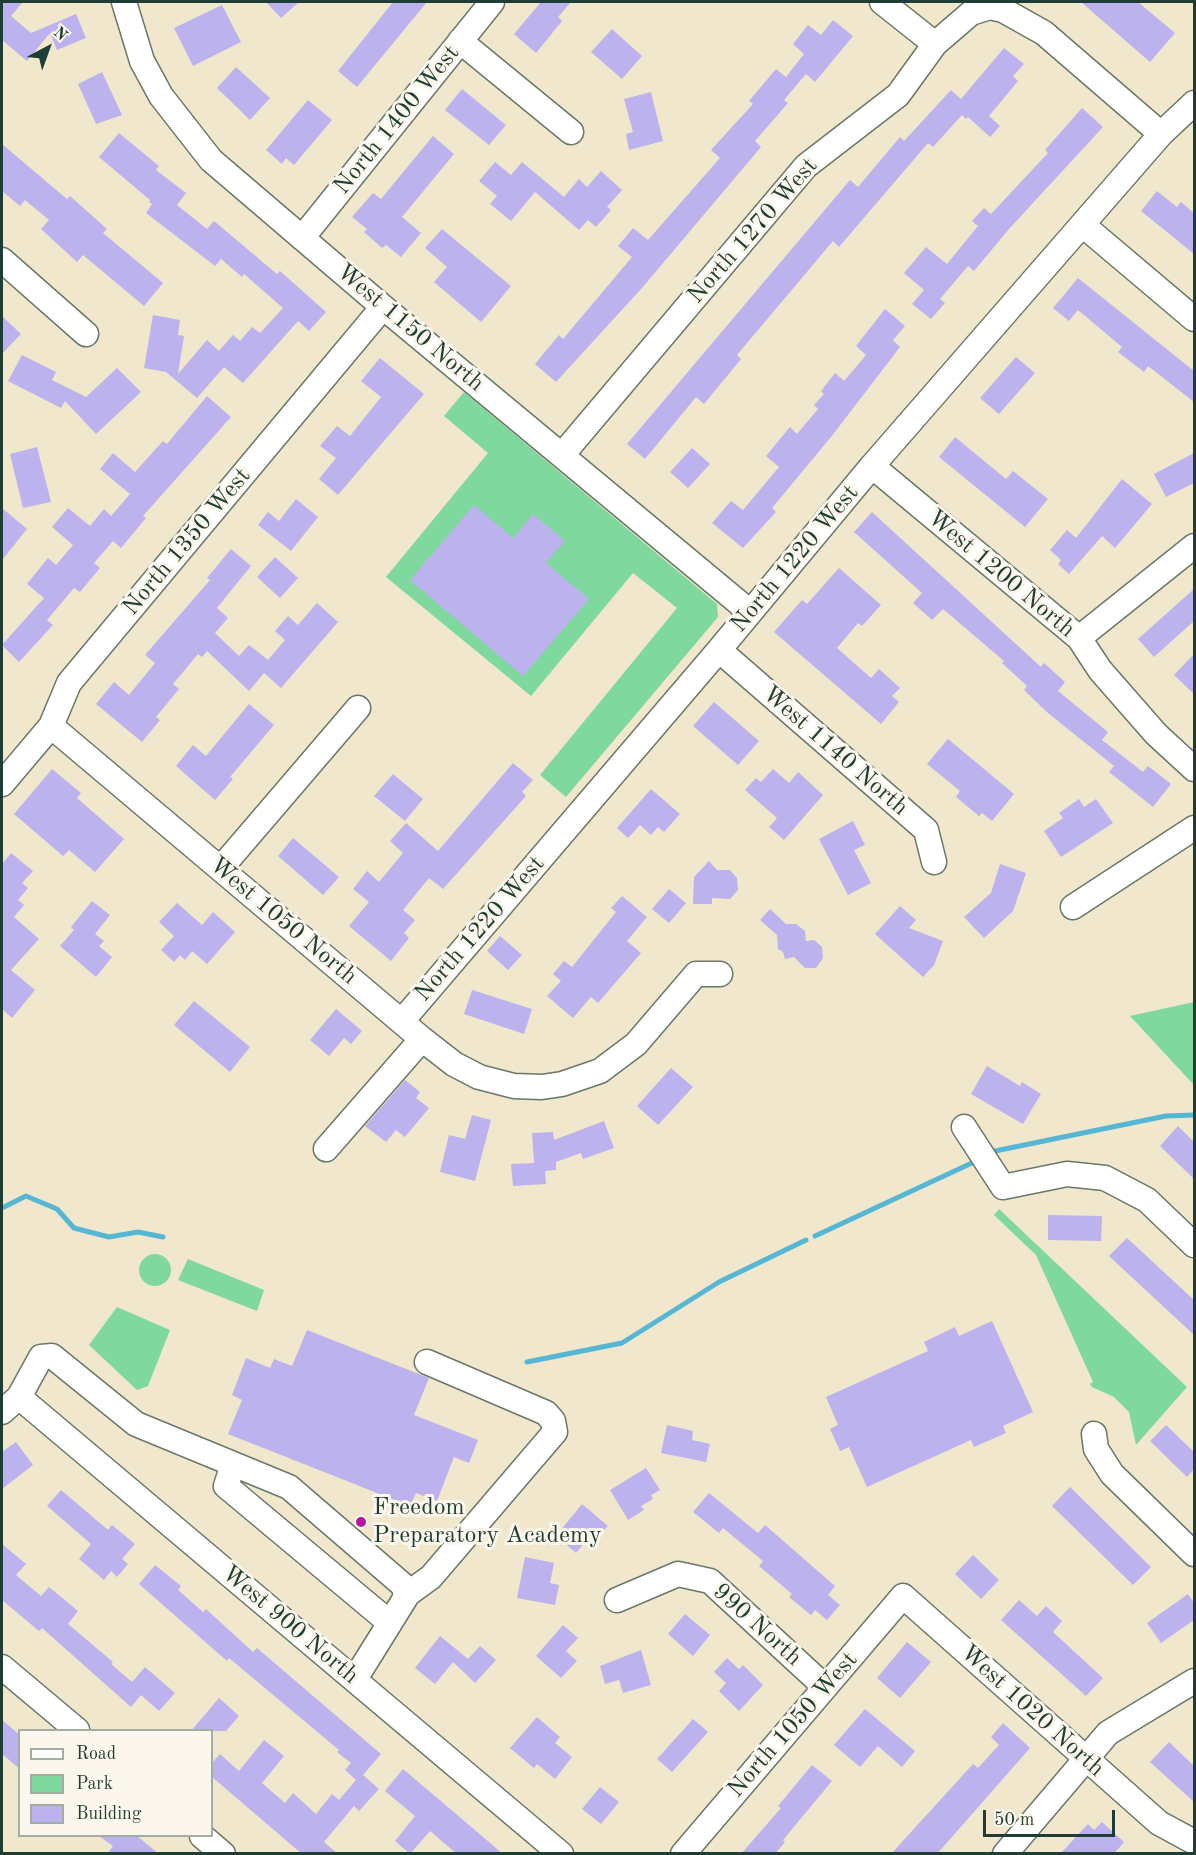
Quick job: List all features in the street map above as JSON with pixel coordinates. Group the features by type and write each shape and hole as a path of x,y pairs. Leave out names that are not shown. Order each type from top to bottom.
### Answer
{"street":[{"name":"West 1150 North","path":"128,2 142,61 177,120 211,160 383,307 750,612"},
{"name":"North 1400 West","path":"302,238 492,2"},
{"path":"882,2 935,44"},
{"name":"North 1270 West","path":"562,454 806,166 898,95 935,44 971,13 990,7 1003,10 1044,33 1161,134"},
{"path":"460,41 570,132"},
{"name":"North 1220 West","path":"402,1021 719,650 872,466 1084,226 1161,134 1194,103"},
{"path":"1084,226 1194,319"},
{"path":"2,260 86,334"},
{"name":"North 1350 West","path":"2,784 51,726 69,684 383,307"},
{"name":"West 1200 North","path":"872,466 1079,638 1100,670 1156,734 1194,769"},
{"path":"1079,638 1194,546"},
{"name":"West 1140 North","path":"719,650 926,830 934,862"},
{"path":"221,868 358,708"},
{"name":"West 1050 North","path":"51,726 422,1039 454,1064 479,1077 514,1086 530,1087 562,1084 600,1071 636,1044 696,974 720,974"},
{"path":"1072,907 1194,828"},
{"name":"North 1220 West","path":"326,1149 422,1039"},
{"path":"964,1127 1004,1187 1067,1174 1105,1178 1147,1200 1194,1245"},
{"path":"10,1404 40,1357 52,1356 136,1424 290,1487 404,1586 405,1596"},
{"path":"355,1679 405,1596 431,1577 555,1432 553,1421 546,1413 427,1362"},
{"name":"West 900 North","path":"10,1404 355,1679 561,1854"},
{"path":"1094,1434 1096,1449 1112,1474 1194,1554"},
{"path":"233,1464 226,1486 390,1623"},
{"name":"990 North","path":"617,1600 678,1574 710,1581 825,1687"},
{"name":"North 1050 West","path":"682,1854 903,1596"},
{"name":"West 1020 North","path":"903,1596 1159,1823 1194,1842"},
{"path":"2,1667 75,1729"},
{"path":"1005,1854 1108,1733 1194,1681"},
{"path":"203,1837 223,1854"}],"green space":[{"path":"464,392 717,604 718,617 566,797 540,775 677,608 633,573 531,696 386,577 488,453 444,416"},
{"path":"1194,1002 1194,1085 1130,1016"},
{"path":"999,1209 1187,1387 1136,1445 1129,1412 1114,1397 1090,1384 1093,1382 1036,1255 994,1215"},
{"path":"155,1254 166,1259 171,1270 166,1281 155,1286 144,1281 139,1270 144,1259"},
{"path":"188,1259 264,1290 257,1311 178,1280"},
{"path":"117,1307 170,1330 148,1386 137,1390 89,1345"}],"building":[{"path":"2,2 23,2 11,16 31,33 76,14 86,38 57,50 50,33 27,61 2,40"},
{"path":"266,2 299,2 281,18"},
{"path":"393,2 427,2 357,87 338,71"},
{"path":"541,2 571,2 558,17 562,21 536,53 514,34"},
{"path":"1081,2 1138,2 1175,33 1150,62"},
{"path":"222,5 241,42 193,66 174,28"},
{"path":"833,20 853,36 815,82 806,74 784,100 788,103 755,141 761,147 642,288 556,382 535,364 559,335 563,339 632,257 618,246 633,228 648,240 720,158 711,150 753,104 749,101 776,69 786,77 804,54 793,44 808,25 821,35"},
{"path":"612,29 642,56 622,79 591,52"},
{"path":"1004,48 1024,64 1013,76 1018,81 989,116 1000,126 990,137 968,117 966,119 962,115 933,147 928,143 839,247 833,241 737,355 741,359 704,404 696,397 645,459 627,444 850,180 858,187 900,137 904,141 951,90 961,99"},
{"path":"236,67 270,98 250,120 217,88"},
{"path":"102,72 122,115 96,124 78,84"},
{"path":"462,89 506,125 489,145 445,110"},
{"path":"651,92 663,141 629,150 626,134 633,132 624,99"},
{"path":"308,100 332,120 294,165 286,158 282,164 266,150"},
{"path":"1082,108 1103,127 1009,229 974,271 968,266 940,299 945,303 931,319 912,304 924,290 904,273 926,247 947,264 978,226 972,221 984,208 991,214 1048,153 1045,150"},
{"path":"119,133 159,166 156,170 186,193 177,205 207,229 214,221 277,274 280,271 326,312 309,331 298,321 243,383 224,367 197,398 166,372 144,368 153,315 180,320 178,335 184,336 178,374 207,340 219,351 233,335 240,341 252,327 260,333 283,308 244,274 242,277 221,259 215,266 146,213 152,204 150,200 99,157"},
{"path":"433,136 454,154 402,217 421,233 401,257 386,245 382,248 364,232 367,229 352,217 373,193 381,199"},
{"path":"2,144 67,199 70,196 107,229 103,233 163,283 144,306 83,255 77,262 41,229 49,220 25,200 20,206 2,191"},
{"path":"495,162 511,175 522,162 564,197 579,179 587,187 601,171 622,190 607,207 611,210 596,227 588,220 579,230 535,192 511,221 490,204 497,196 479,181"},
{"path":"1157,191 1177,207 1181,202 1194,213 1194,254 1141,211"},
{"path":"442,229 511,286 481,322 434,282 447,267 425,248"},
{"path":"1078,278 1194,371 1194,402 1148,366 1144,372 1118,352 1122,347 1078,310 1069,321 1053,308"},
{"path":"885,309 905,326 893,340 900,347 831,437 772,508 776,512 743,548 712,523 731,501 743,510 779,467 766,456 790,427 797,434 818,409 814,405 824,394 821,391 835,373 844,381 866,355 856,346"},
{"path":"2,316 21,334 2,354"},
{"path":"22,355 56,372 52,380 86,397 117,368 141,392 96,434 65,401 61,408 8,381"},
{"path":"1016,357 1035,373 999,414 980,398"},
{"path":"380,358 424,394 338,495 319,479 336,458 320,446 337,426 350,436 381,397 361,381"},
{"path":"207,396 231,417 143,516 146,518 121,548 113,541 94,563 100,568 80,592 74,588 47,620 53,625 19,662 2,645 44,598 27,584 48,558 56,565 73,545 52,527 68,508 90,526 104,509 111,516 130,494 100,469 113,453 135,472 163,441 167,444"},
{"path":"955,437 1006,479 1013,471 1048,499 1025,527 939,457"},
{"path":"37,447 51,502 23,508 10,454"},
{"path":"692,448 710,464 688,488 670,472"},
{"path":"1194,453 1194,483 1166,497 1154,474"},
{"path":"1122,479 1152,504 1115,548 1102,536 1069,574 1058,564 1061,560 1050,550 1067,530 1076,538"},
{"path":"296,499 318,517 291,551 258,525 268,512 279,521"},
{"path":"474,505 513,538 533,514 565,541 546,563 589,599 523,676 410,580"},
{"path":"2,508 27,529 2,560"},
{"path":"872,512 1041,667 1044,663 1065,682 1058,691 1108,732 1102,740 1143,772 1148,766 1171,784 1153,807 1109,772 1114,766 1048,713 1024,690 1027,686 1002,663 1004,661 943,609 932,620 913,603 922,593 854,532"},
{"path":"231,549 251,566 217,608 228,618 215,633 239,656 249,645 268,660 285,640 275,631 288,616 298,625 317,603 338,622 281,688 264,673 249,691 207,651 202,657 198,654 173,684 179,689 156,717 160,720 142,742 96,704 114,682 129,695 155,663 145,655 210,580 207,578"},
{"path":"275,557 298,578 280,598 257,577"},
{"path":"839,568 881,605 862,626 858,623 837,648 871,678 879,669 900,688 892,696 899,702 881,724 774,632 802,600 807,604"},
{"path":"1194,589 1194,621 1154,657 1138,639"},
{"path":"1194,654 1194,694 1174,675"},
{"path":"714,702 759,741 738,765 693,726"},
{"path":"249,704 274,725 230,777 233,779 215,800 176,766 193,745 206,756"},
{"path":"948,739 1014,794 992,821 982,813 979,816 956,797 960,791 927,764"},
{"path":"513,763 533,780 522,792 526,796 443,889 429,878 403,910 415,920 404,933 409,938 391,961 349,926 369,902 353,889 367,871 379,882 403,853 390,841 406,823 438,851"},
{"path":"52,769 81,793 77,798 124,839 95,872 69,850 63,856 14,814"},
{"path":"773,769 789,783 798,772 823,795 784,840 769,827 777,818 745,790 756,778 761,782"},
{"path":"393,774 423,799 405,821 374,796"},
{"path":"651,789 680,814 664,832 658,827 651,835 640,825 628,838 617,828"},
{"path":"1079,799 1084,807 1096,799 1113,823 1061,857 1044,831 1063,818 1059,813"},
{"path":"853,821 865,845 854,850 871,883 848,895 819,839"},
{"path":"293,838 339,877 323,895 278,856"},
{"path":"11,853 33,871 22,883 28,888 18,900 24,905 14,917 39,939 11,970 35,990 12,1018 2,1009 2,864"},
{"path":"709,861 717,870 730,870 737,878 738,890 730,899 712,898 712,904 693,904 694,877"},
{"path":"1000,864 1026,873 1013,911 984,938 964,917 991,893"},
{"path":"669,889 686,903 669,923 652,909"},
{"path":"622,896 647,917 627,941 641,953 598,1003 591,997 573,1018 547,996 561,981 553,974 564,961 572,967 616,912 611,908"},
{"path":"92,901 110,915 95,934 104,941 99,946 112,957 96,977 60,946 74,930 71,927"},
{"path":"177,903 202,925 213,912 235,932 207,964 192,951 185,960 180,955 174,962 161,950 174,936 159,922"},
{"path":"900,906 916,920 909,928 943,941 934,965 923,977 875,934"},
{"path":"770,909 786,924 796,924 805,931 806,941 814,940 822,947 823,958 816,968 805,968 794,957 785,959 783,952 778,949 777,935 760,920"},
{"path":"500,936 522,955 508,970 487,951"},
{"path":"472,990 532,1009 524,1034 464,1014"},
{"path":"194,1001 250,1047 230,1072 174,1025"},
{"path":"336,1009 362,1031 351,1044 344,1038 329,1056 310,1040"},
{"path":"987,1066 1020,1086 1022,1082 1041,1094 1023,1124 971,1094"},
{"path":"671,1068 693,1087 658,1125 637,1106"},
{"path":"405,1080 420,1092 416,1098 429,1108 405,1137 396,1130 386,1142 365,1126"},
{"path":"472,1115 491,1120 475,1181 440,1172 449,1135 465,1139"},
{"path":"604,1121 614,1148 583,1159 581,1153 556,1162 556,1170 545,1171 546,1184 513,1186 511,1164 534,1163 532,1133 553,1132 554,1140"},
{"path":"1178,1126 1194,1142 1194,1179 1160,1146"},
{"path":"1048,1215 1102,1216 1101,1241 1048,1240"},
{"path":"1127,1238 1194,1300 1194,1335 1109,1256"},
{"path":"992,1321 1033,1412 1003,1426 1006,1433 974,1447 971,1440 867,1487 849,1447 840,1451 830,1429 838,1425 826,1397 928,1351 924,1342 955,1327 959,1336"},
{"path":"307,1330 429,1378 414,1415 478,1440 469,1463 454,1457 437,1501 416,1493 410,1506 228,1434 242,1400 232,1395 246,1358 270,1368 274,1359 292,1366"},
{"path":"667,1425 693,1431 692,1440 710,1444 706,1462 661,1453"},
{"path":"1166,1425 1194,1452 1194,1469 1187,1477 1150,1441"},
{"path":"16,1442 33,1465 2,1489 2,1452"},
{"path":"646,1468 660,1490 651,1495 653,1499 641,1506 644,1510 628,1520 610,1490"},
{"path":"1070,1487 1151,1567 1133,1585 1052,1506"},
{"path":"61,1490 108,1530 112,1525 135,1544 122,1559 128,1564 117,1577 111,1571 104,1580 79,1559 91,1544 47,1506"},
{"path":"709,1493 758,1533 765,1525 835,1586 828,1595 840,1605 827,1620 815,1610 811,1615 789,1597 792,1594 759,1566 763,1561 723,1528 719,1533 693,1512"},
{"path":"582,1504 608,1526 596,1539 591,1535 576,1553 556,1536"},
{"path":"2,1544 26,1564 16,1575 41,1596 49,1587 78,1611 68,1624 113,1662 111,1664 132,1682 145,1667 175,1693 159,1711 141,1695 131,1707 42,1628 39,1631 2,1600"},
{"path":"973,1555 999,1580 981,1599 955,1574"},
{"path":"525,1557 554,1563 550,1583 559,1585 555,1605 517,1598"},
{"path":"155,1565 181,1586 178,1590 203,1612 206,1609 253,1652 257,1648 381,1754 363,1775 379,1789 359,1811 354,1806 324,1842 338,1854 302,1854 213,1778 213,1762 220,1754 239,1771 264,1740 284,1756 262,1783 285,1803 293,1793 316,1814 332,1794 339,1800 356,1780 345,1770 351,1763 337,1752 339,1750 229,1658 227,1661 139,1584"},
{"path":"1188,1594 1194,1603 1194,1620 1161,1643 1147,1623"},
{"path":"1019,1600 1037,1616 1046,1606 1062,1621 1053,1632 1103,1678 1086,1696 1001,1620"},
{"path":"685,1614 710,1635 693,1656 668,1634"},
{"path":"563,1625 578,1638 566,1651 577,1661 561,1678 536,1656"},
{"path":"440,1636 468,1659 480,1646 496,1660 475,1683 453,1662 435,1684 415,1668"},
{"path":"907,1642 931,1662 900,1698 877,1678"},
{"path":"641,1650 651,1685 623,1693 619,1680 605,1684 600,1666"},
{"path":"727,1658 739,1669 743,1665 763,1685 739,1711 719,1691 726,1683 714,1672"},
{"path":"219,1698 239,1716 226,1731 193,1729"},
{"path":"865,1709 915,1751 902,1767 878,1746 860,1767 834,1745"},
{"path":"537,1717 560,1737 555,1743 572,1757 555,1779 537,1764 534,1768 510,1748"},
{"path":"693,1719 708,1732 672,1772 657,1759"},
{"path":"2,1720 18,1733 18,1767 2,1754"},
{"path":"1003,1723 1030,1748 937,1854 891,1854 973,1764 978,1768 999,1745 991,1737"},
{"path":"1169,1742 1194,1766 1194,1802 1150,1762"},
{"path":"812,1765 832,1781 783,1840 785,1842 775,1854 741,1854 781,1808 778,1806"},
{"path":"403,1769 503,1854 457,1854 430,1831 410,1854 395,1841 415,1816 385,1791"},
{"path":"600,1787 619,1802 601,1824 582,1809"},
{"path":"1102,1822 1124,1842 1114,1854 1060,1854 1088,1824 1094,1830"},
{"path":"100,1837 138,1837 159,1854 107,1854 113,1846"}],"waterway":[{"path":"995,1151 1166,1116 1194,1115"},
{"path":"815,1236 974,1162"},
{"path":"2,1208 26,1196 57,1209 74,1228 109,1237 138,1232 163,1237"},
{"path":"527,1362 622,1343 719,1282 806,1240"}],"place":[{"name":"Freedom Preparatory Academy","path":"361,1522"}]}
